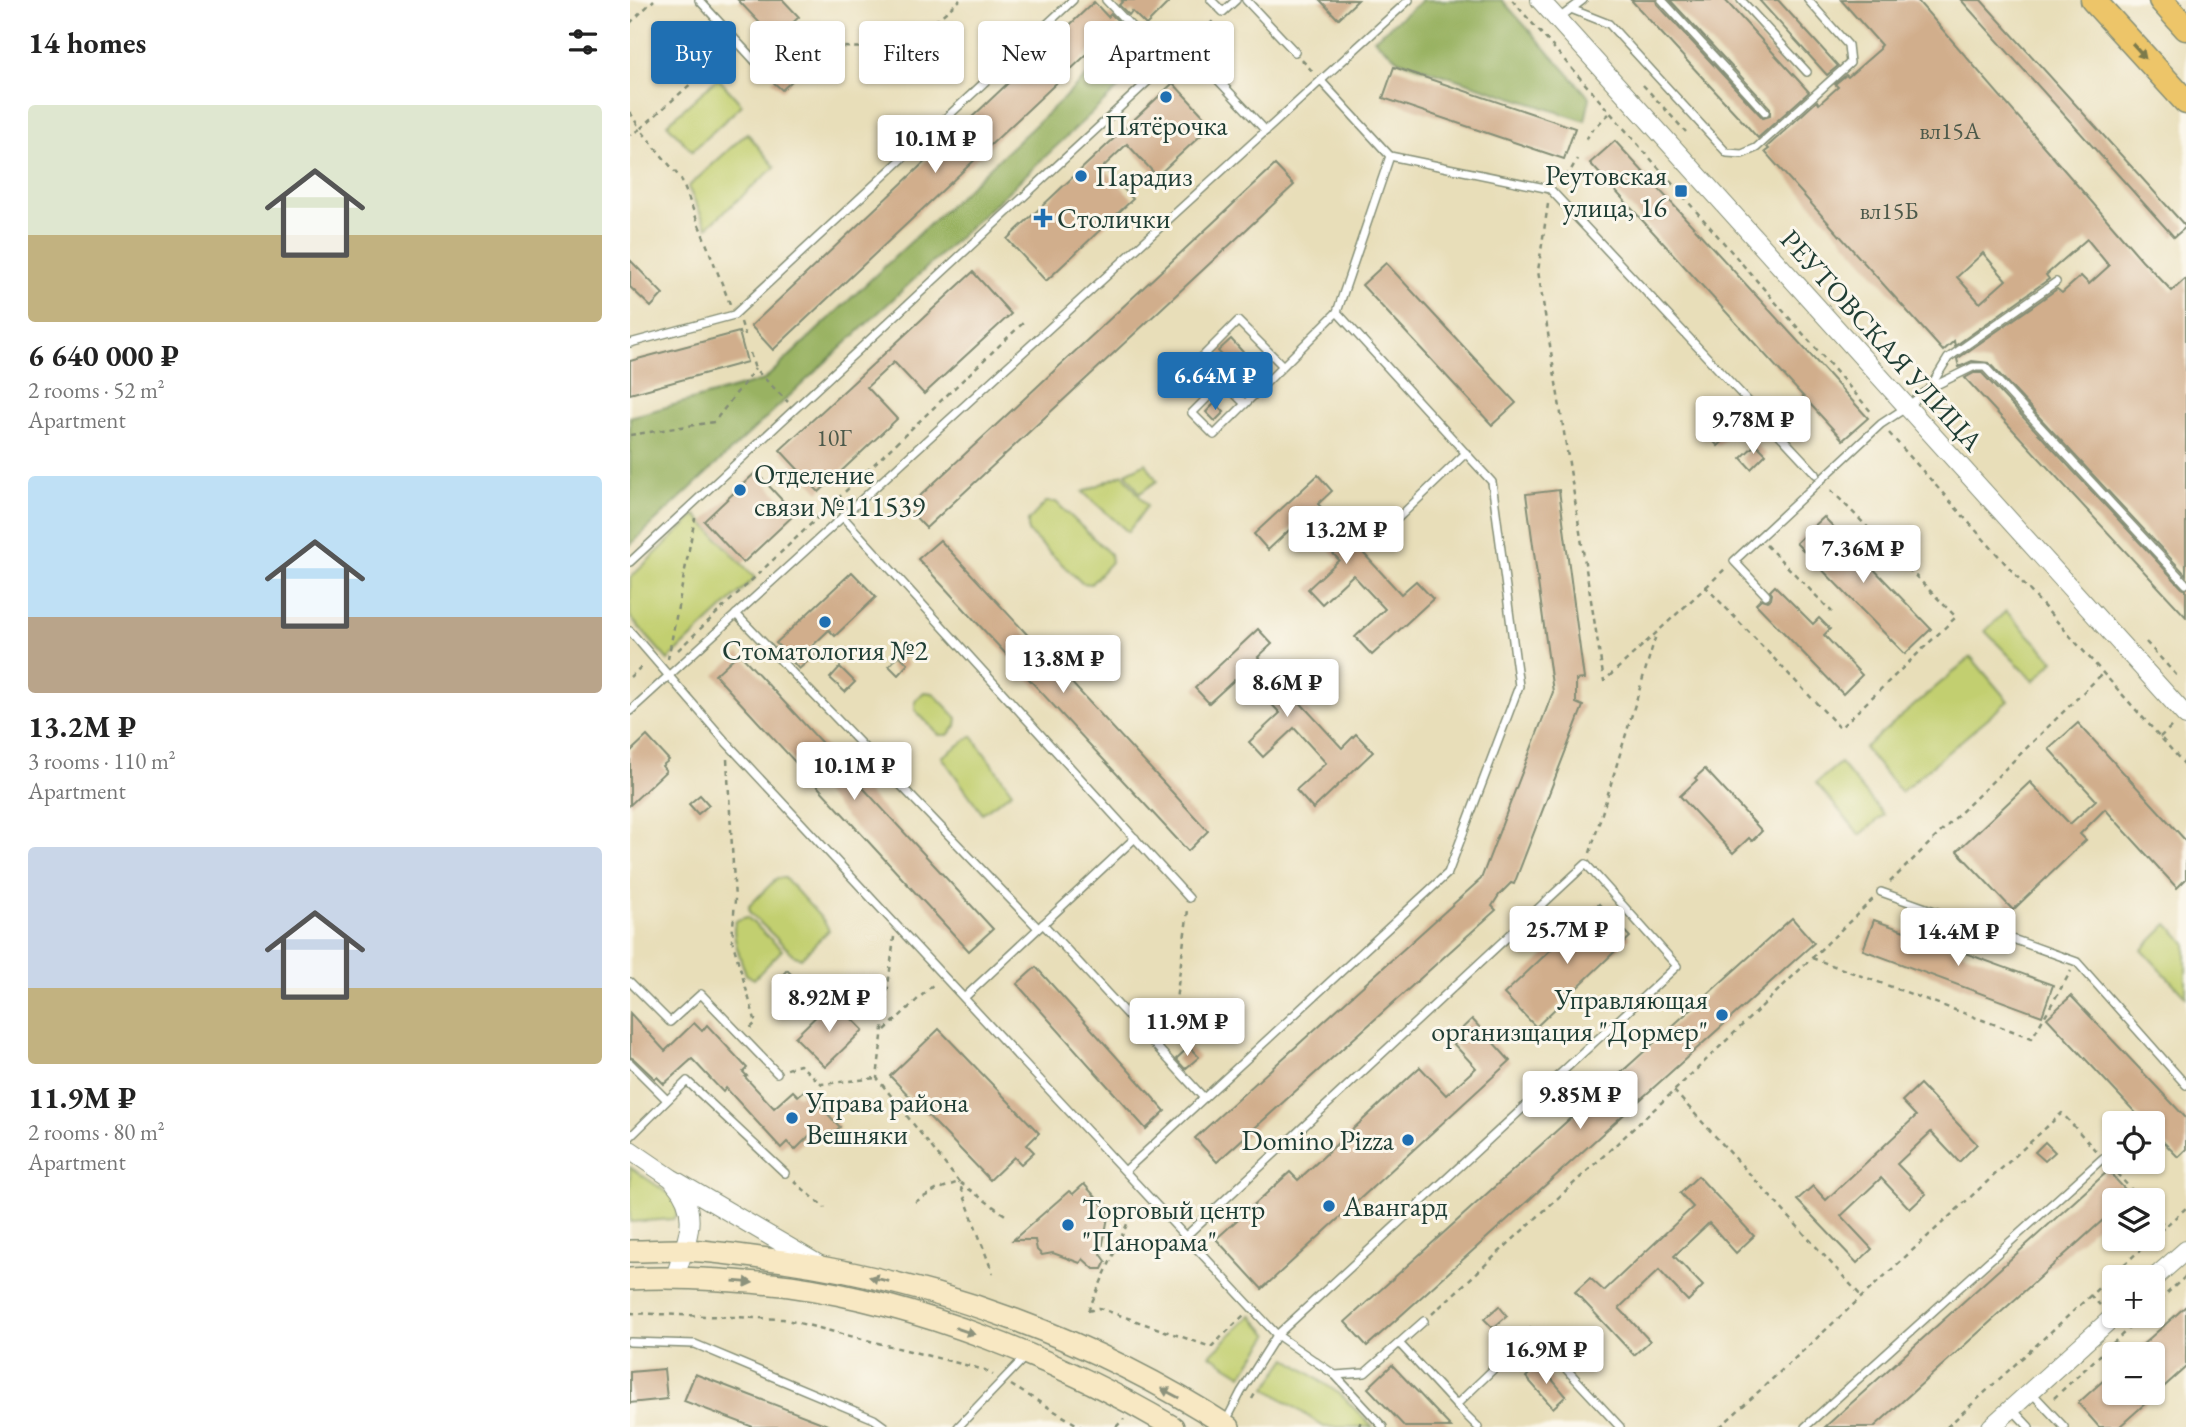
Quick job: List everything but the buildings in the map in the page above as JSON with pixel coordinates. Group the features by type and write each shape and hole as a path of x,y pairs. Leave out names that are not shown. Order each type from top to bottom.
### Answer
{"highway":[{"path":"2093,0 2186,102"},
{"path":"2161,0 2186,28"}],"main road":[{"path":"630,1251 683,1250 726,1253 825,1268 901,1284 1007,1317 1114,1362 1227,1425"},
{"path":"630,1279 675,1277 790,1286 893,1307 1060,1368 1150,1418 1173,1427"}],"street":[{"name":"РЕУТОВСКАЯ УЛИЦА","path":"1540,0 1564,14 1907,407 2186,716"},
{"path":"630,1150 671,1178 825,1268"},
{"path":"671,1178 685,1195 690,1211 690,1225 675,1277"},
{"path":"2165,1269 2186,1250"},
{"path":"1991,1427 2102,1327"}],"lane":[{"path":"699,0 750,56"},
{"path":"630,343 734,315 1073,0"},
{"path":"1106,0 1126,21"},
{"path":"1211,0 1223,12 1236,0"},
{"path":"1246,0 1294,52"},
{"path":"630,711 1409,0"},
{"path":"1564,14 1583,0"},
{"path":"1661,0 1765,112"},
{"path":"1741,0 1807,72"},
{"path":"1564,14 1609,24 1727,153 1742,155 1756,148 1850,63 1848,45 1808,0"},
{"path":"1321,81 1390,156 1550,189 1819,476"},
{"path":"630,562 1145,84"},
{"path":"1222,84 1266,131"},
{"path":"1223,382 1192,413 1214,435 1337,312 1390,156"},
{"path":"1929,389 1948,358 2056,282"},
{"path":"1126,1171 1448,873 1519,686 1492,482 1337,312"},
{"path":"1245,404 1200,359 1238,321 1283,366"},
{"path":"1766,595 1734,561 1819,476 1881,424 1929,389 1973,367 1985,367 2186,584"},
{"path":"1370,545 1466,453"},
{"path":"843,517 1189,898"},
{"path":"736,614 1041,926 1204,1098"},
{"path":"630,631 726,742 1277,1335 1335,1375 1383,1427"},
{"path":"964,997 1135,838"},
{"path":"1174,1247 1586,864 1677,966 1277,1335 1241,1392 1227,1425"},
{"path":"1881,891 2077,962 2186,1085"},
{"path":"630,982 670,1022 701,994 777,1073"},
{"path":"630,1063 667,1100"},
{"path":"630,1137 687,1081 785,1173"},
{"path":"1805,1427 2102,1159"},
{"path":"1335,1375 1365,1373 1424,1321"},
{"path":"1456,1405 1532,1332 1619,1427"},
{"path":"630,1342 695,1344 874,1419 885,1427"},
{"path":"1399,1343 1478,1427"},
{"path":"958,1427 1027,1354"},
{"path":"2030,1391 2064,1427"},
{"path":"2012,1408 2029,1427"}],"path":[{"path":"630,23 654,0"},
{"path":"845,47 895,49 913,40 960,0"},
{"path":"1512,0 1881,424 2186,766"},
{"path":"1213,21 1223,12"},
{"path":"630,135 737,42"},
{"path":"1294,52 1321,81"},
{"path":"1643,85 1686,132"},
{"path":"630,112 640,129 681,179 734,315 741,322"},
{"path":"1586,140 1591,131 1610,113"},
{"path":"1577,159 1571,170 1550,189 1538,271 1604,681 1734,561"},
{"path":"668,660 1023,323"},
{"path":"750,353 755,369 796,409"},
{"path":"630,435 714,422 755,369"},
{"path":"1706,587 1840,728 1956,617 1819,476"},
{"path":"668,660 696,515"},
{"path":"1759,537 1832,612"},
{"path":"1586,864 1657,632"},
{"path":"2146,642 2178,677"},
{"path":"660,651 668,660"},
{"path":"630,677 653,657 668,660"},
{"path":"1424,1321 1674,1091 2103,673"},
{"path":"726,742 735,900 732,940 756,1023 741,1036"},
{"path":"2181,760 2186,755"},
{"path":"1168,1059 1189,898"},
{"path":"895,923 877,1078 959,1182 1008,1217"},
{"path":"1812,958 2032,1038 2077,962"},
{"path":"883,1032 943,975"},
{"path":"777,1073 800,1065 822,1084 877,1078"},
{"path":"1674,1091 1862,1297"},
{"path":"1720,1427 2062,1114 2102,1157"},
{"path":"785,1173 825,1208"},
{"path":"2117,1174 2130,1188"},
{"path":"915,1202 936,1189 959,1182"},
{"path":"959,1182 993,1273"},
{"path":"1143,1189 1088,1311 1099,1308 1211,1346 1252,1307"},
{"path":"2166,1227 2186,1208"},
{"path":"1947,1427 2139,1251"},
{"path":"2165,1295 2186,1276"},
{"path":"630,1313 783,1319 985,1370 1081,1427"},
{"path":"2046,1406 2129,1328"}],"green space":[{"path":"1420,0 1502,0 1590,98 1585,121 1398,60 1374,39"},
{"path":"1084,79 1084,84 1123,84 630,545 630,417 764,380"},
{"path":"711,84 723,84 742,105 692,151 667,124"},
{"path":"747,133 775,167 707,227 688,187"},
{"path":"1146,463 1157,481 1140,493 1126,473"},
{"path":"1123,474 1147,506 1128,532 1083,492"},
{"path":"1046,502 1056,502 1110,554 1111,562 1091,584 1082,583 1028,532 1028,521"},
{"path":"696,515 755,578 668,660 630,617 630,578"},
{"path":"2006,611 2054,661 2034,681 1985,631"},
{"path":"1971,657 2008,701 1901,792 1864,748"},
{"path":"924,692 933,693 957,718 956,726 948,735 939,735 915,710 915,701"},
{"path":"972,736 1012,792 982,813 942,757"},
{"path":"1840,763 1884,815 1860,835 1816,783"},
{"path":"777,878 785,878 829,930 801,958 795,956 750,913 749,906"},
{"path":"747,917 782,950 754,979 746,974 734,932 736,921"},
{"path":"2168,924 2186,943 2186,997 2142,950"},
{"path":"630,1167 675,1198 678,1214 673,1219 630,1222"},
{"path":"1251,1315 1269,1335 1242,1375 1210,1355"},
{"path":"1287,1358 1341,1395 1373,1427 1324,1427 1266,1388"}],"place":[{"name":"Пятёрочка","path":"1166,97"},
{"name":"Парадиз","path":"1081,176"},
{"name":"Реутовская улица, 16","path":"1681,191"},
{"name":"Столички","path":"1043,218"},
{"name":"Отделение связи №111539","path":"740,490"},
{"name":"Стоматология №2","path":"825,622"},
{"name":"Управляющая организщация \"Дормер\"","path":"1722,1015"},
{"name":"Управа района Вешняки","path":"792,1118"},
{"name":"Domino Pizza","path":"1408,1140"},
{"name":"Авангард","path":"1329,1206"},
{"name":"Торговый центр \"Панорама\"","path":"1068,1225"}]}
